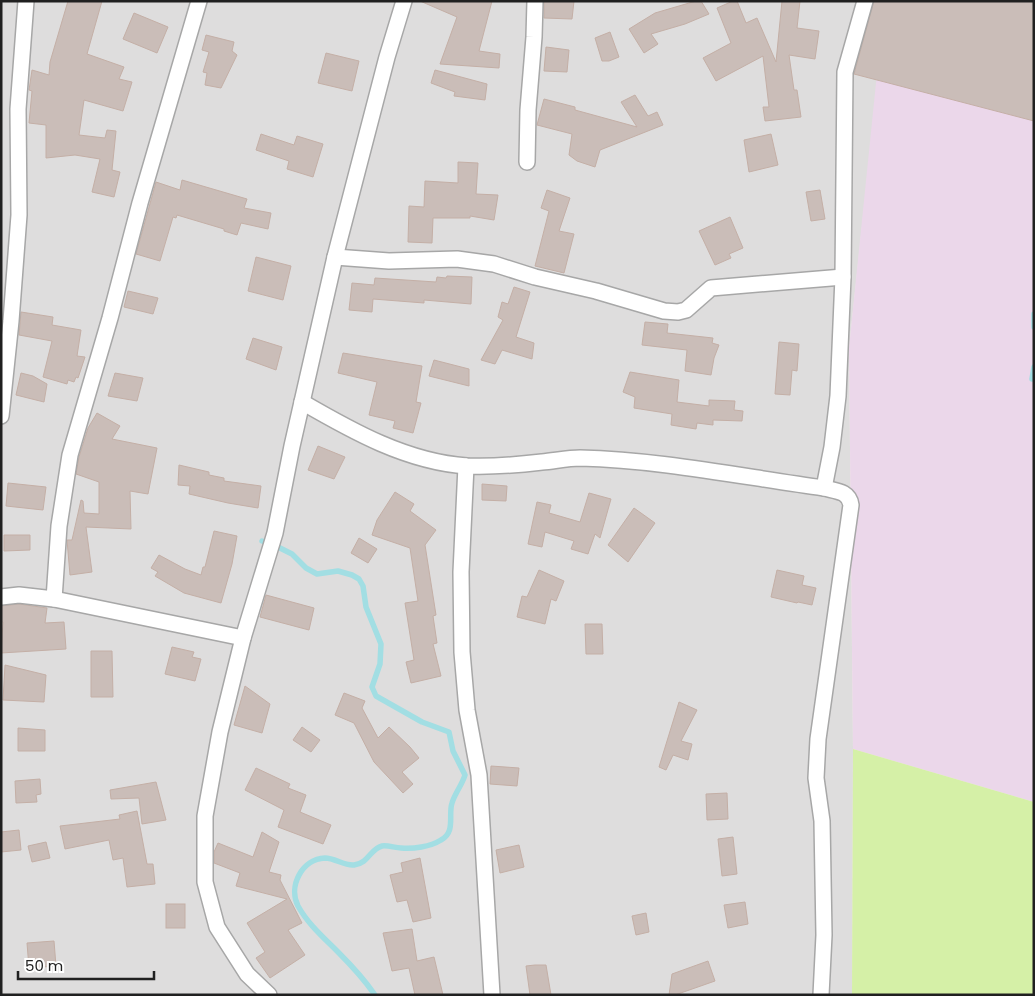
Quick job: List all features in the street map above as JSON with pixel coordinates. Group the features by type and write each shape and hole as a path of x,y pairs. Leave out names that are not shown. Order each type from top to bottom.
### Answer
{"street":[{"path":"1,416 19,215 18,109 26,1"},
{"path":"54,599 59,526 70,456 110,318 140,203 199,1"},
{"path":"269,995 248,974 217,927 205,882 205,816 220,732 243,638 275,533 335,257 386,57 404,1"},
{"path":"528,162 528,110 534,37 534,1"},
{"path":"824,488 832,447 838,396 843,277 845,72 866,1"},
{"path":"335,257 388,261 457,259 494,264 535,277 596,291 664,311 678,312 686,310 711,288 843,277"},
{"path":"302,402 349,429 381,444 424,458 466,466 513,465 578,458 664,464 824,488 845,494 850,499 851,505 818,739 816,778 822,821 824,935 821,995"},
{"path":"466,466 461,572 462,652 467,710 479,775 492,995"},
{"path":"1,597 19,595 54,599 243,638"}],"shaded area":[{"path":"1,1 886,1 849,348 853,749 852,995 1,995"},
{"path":"1034,1 1034,802 853,749 849,348 883,14"}],"green space":[{"path":"853,749 1034,802 1034,995 852,995"}],"building":[{"path":"68,1 102,1 87,54 124,67 119,79 132,82 123,111 84,100 79,135 105,138 107,130 116,131 112,170 120,172 114,197 92,192 100,159 75,155 46,158 46,125 29,123 32,91 29,90 32,70 49,75 50,62"},
{"path":"420,1 492,1 479,51 500,54 499,68 440,64 457,17"},
{"path":"544,1 574,1 572,19 544,18"},
{"path":"701,1 709,14 685,24 651,34 658,44 644,53 629,29 655,13"},
{"path":"737,1 746,23 757,18 776,62 782,1 800,1 797,28 819,31 815,59 789,55 794,90 797,90 801,117 765,121 763,107 769,107 763,56 716,81 703,58 731,43 717,8"},
{"path":"874,1 1034,1 1034,121 854,74"},
{"path":"134,13 168,27 157,53 123,39"},
{"path":"610,32 619,57 609,61 602,61 595,38"},
{"path":"206,35 234,42 232,51 237,55 221,88 205,85 207,73 203,72 209,52 202,50"},
{"path":"546,47 569,50 567,72 544,71"},
{"path":"326,53 359,61 352,91 318,83"},
{"path":"435,70 487,84 485,100 454,96 455,92 431,83"},
{"path":"635,95 648,116 657,112 663,125 600,150 595,167 577,161 569,155 572,134 537,125 544,99 575,107 575,110 637,127 621,102"},
{"path":"261,134 294,145 297,136 323,144 313,177 287,169 289,161 256,150"},
{"path":"771,134 778,165 749,172 744,140"},
{"path":"458,162 478,163 476,194 498,195 494,220 470,216 470,218 433,218 432,243 408,242 409,206 424,207 425,181 458,183"},
{"path":"182,180 247,199 244,208 271,213 268,229 241,223 237,235 224,231 224,229 177,215 176,218 173,217 160,261 136,254 156,182 180,190"},
{"path":"547,190 570,198 559,231 574,234 564,273 535,266 549,211 541,208"},
{"path":"820,190 825,219 811,221 806,192"},
{"path":"730,217 743,248 729,254 731,258 715,265 699,231"},
{"path":"256,257 291,266 283,300 248,291"},
{"path":"447,276 472,277 471,304 424,300 424,303 373,299 372,312 349,310 352,283 374,285 375,278 436,282 437,277 446,278"},
{"path":"514,287 530,292 516,337 534,343 532,359 502,350 495,364 481,360 503,320 498,317 502,302 508,304"},
{"path":"128,291 158,298 153,314 124,307"},
{"path":"21,312 53,317 52,325 81,330 77,356 85,357 78,378 76,377 74,382 68,380 67,384 43,377 52,341 19,335"},
{"path":"645,322 668,324 667,333 713,338 712,343 719,345 711,375 685,371 687,350 642,345"},
{"path":"253,338 282,347 276,370 246,359"},
{"path":"779,342 799,344 797,371 792,370 790,395 775,394"},
{"path":"343,353 422,366 416,402 421,403 413,433 393,428 395,421 369,415 377,382 338,373"},
{"path":"434,360 469,369 469,386 429,376"},
{"path":"630,372 679,380 677,402 709,406 709,400 735,401 734,410 743,411 742,421 713,420 713,425 697,423 696,429 671,425 672,414 634,408 635,397 623,392"},
{"path":"21,373 33,376 47,384 44,402 16,395"},
{"path":"115,373 143,378 137,401 108,396"},
{"path":"97,413 120,426 112,439 157,448 148,494 130,491 131,529 86,527 92,572 70,575 67,540 72,540 81,500 83,501 84,513 99,514 99,482 76,474 88,428"},
{"path":"318,446 345,457 334,479 308,470"},
{"path":"179,465 209,472 209,475 224,478 224,481 261,486 258,508 189,494 190,486 178,485"},
{"path":"8,483 46,487 43,510 6,506"},
{"path":"482,484 507,486 506,501 482,500"},
{"path":"395,492 414,504 410,511 436,530 425,545 436,615 433,616 437,643 433,644 441,676 411,683 406,662 414,660 405,603 418,601 410,548 372,535 377,520"},
{"path":"589,493 611,499 600,538 595,534 588,554 571,549 574,541 545,532 542,547 528,544 537,502 551,505 549,513 580,522"},
{"path":"634,508 655,523 628,562 608,545"},
{"path":"214,531 237,536 232,564 221,603 184,593 155,576 158,572 151,568 159,555 201,575 203,567 205,567"},
{"path":"4,535 30,535 30,550 4,551"},
{"path":"359,538 377,549 368,563 351,553"},
{"path":"539,570 564,581 556,601 551,599 545,624 517,617 522,596 527,597"},
{"path":"777,570 804,576 802,585 816,588 812,605 771,597"},
{"path":"266,595 314,608 309,630 260,617"},
{"path":"19,604 47,608 45,623 64,622 66,649 1,653 3,622 1,622 1,606"},
{"path":"585,624 602,624 603,654 586,654"},
{"path":"172,647 194,652 192,657 201,659 195,681 165,674"},
{"path":"91,651 112,651 113,697 91,697"},
{"path":"5,665 46,675 44,702 3,700"},
{"path":"245,686 270,704 262,733 234,725"},
{"path":"344,693 365,701 362,708 378,738 389,727 419,758 402,772 413,784 403,793 374,762 354,723 335,715"},
{"path":"679,702 697,710 681,741 692,744 688,760 673,755 666,770 659,767"},
{"path":"302,727 320,740 311,752 293,740"},
{"path":"18,728 45,730 45,751 18,751"},
{"path":"491,766 519,768 517,786 490,784"},
{"path":"256,768 290,784 288,788 306,795 300,812 331,825 323,844 278,827 284,810 245,790"},
{"path":"40,779 41,794 36,795 37,802 16,803 15,781"},
{"path":"156,782 166,820 142,824 139,798 111,799 110,790"},
{"path":"727,793 728,819 707,820 706,794"},
{"path":"137,811 147,864 153,864 155,884 127,887 123,858 113,860 109,840 65,849 60,826 120,819 119,815"},
{"path":"19,830 21,850 1,852 1,832"},
{"path":"262,832 279,842 269,872 281,875 280,880 302,923 288,930 305,955 270,978 256,958 265,952 247,923 287,899 236,886 240,873 214,863 214,852 218,843 253,857"},
{"path":"733,837 737,874 722,876 718,839"},
{"path":"46,842 50,858 32,862 28,846"},
{"path":"519,845 524,867 500,873 496,850"},
{"path":"420,858 431,918 413,922 407,900 397,902 390,875 403,872 401,863"},
{"path":"745,902 748,924 728,928 724,905"},
{"path":"166,904 185,904 185,928 166,928"},
{"path":"646,913 649,932 636,935 632,916"},
{"path":"412,929 417,961 434,957 443,995 415,995 409,968 392,971 383,933"},
{"path":"54,941 56,966 29,968 27,943"},
{"path":"708,961 715,981 675,995 669,995 672,974"},
{"path":"546,965 551,995 530,995 526,966"}],"waterway":[{"path":"1034,314 1034,327"},
{"path":"1032,379 1034,367"},
{"path":"262,541 292,554 306,568 317,574 338,571 359,579 363,586 366,607 381,644 380,664 372,687 376,696 422,722 449,732 453,751 465,775 452,803 451,823 446,837 427,846 416,848 382,846 363,862 354,865 329,858 317,860 304,868 296,882 295,898 306,919 357,972 375,995"}]}
